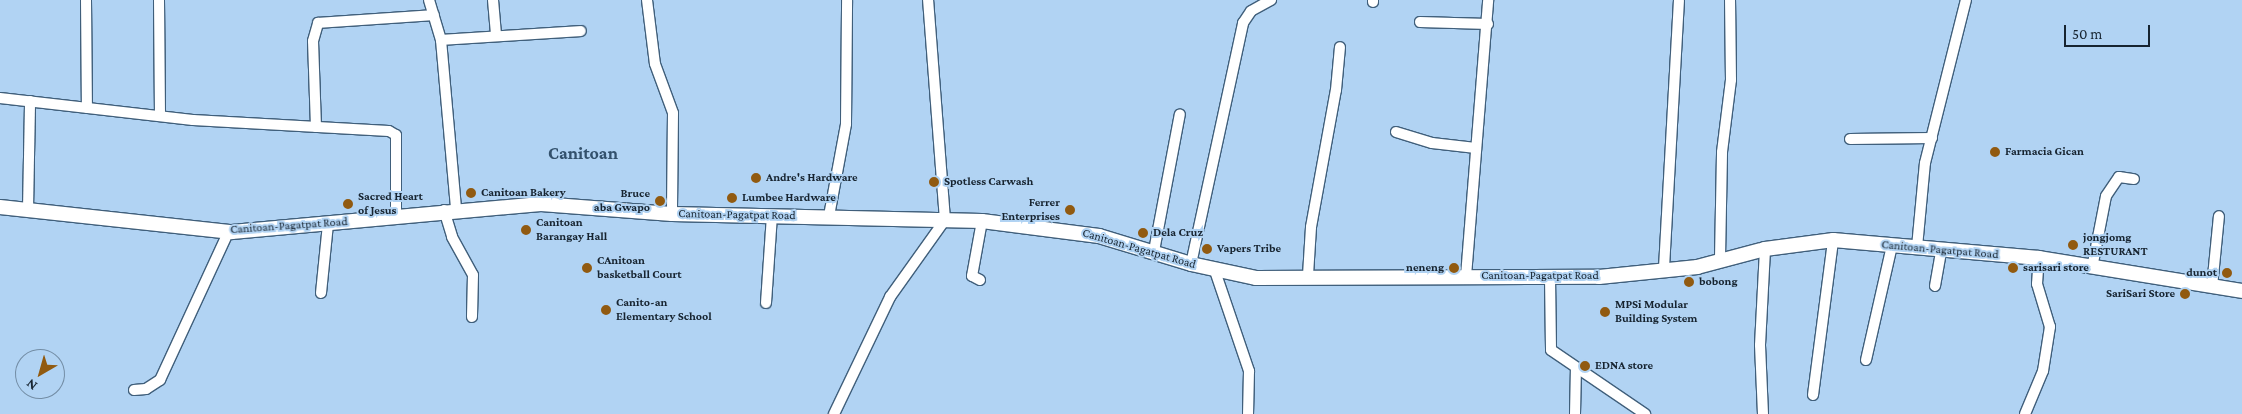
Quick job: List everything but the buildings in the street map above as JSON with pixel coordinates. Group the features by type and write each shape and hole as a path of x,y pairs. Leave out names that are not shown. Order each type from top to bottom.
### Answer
{"street":[{"path":"86,0 87,108"},
{"path":"159,0 160,116"},
{"path":"429,0 441,40 452,236 473,275 472,318"},
{"path":"493,0 496,36"},
{"path":"647,0 655,64 673,113 672,214"},
{"path":"829,216 846,124 848,0"},
{"path":"834,414 890,297 945,220 928,0"},
{"path":"1192,264 1242,23 1250,12 1271,0"},
{"path":"1466,276 1488,24 1488,0"},
{"path":"1664,268 1678,0"},
{"path":"1720,258 1722,152 1731,80 1730,0"},
{"path":"1917,247 1932,138 1966,0"},
{"path":"316,128 313,41 318,23 434,15"},
{"path":"1420,22 1488,24"},
{"path":"441,40 581,31"},
{"path":"1308,275 1311,227 1336,90 1340,46"},
{"path":"0,98 160,116 316,128 367,128 396,136 396,218"},
{"path":"28,209 30,102"},
{"path":"1154,251 1180,114"},
{"path":"1396,132 1432,143 1476,148"},
{"path":"1850,139 1932,138"},
{"path":"2092,268 2106,196 2119,177 2134,179"},
{"name":"Canitoan-Pagatpat Road","path":"0,207 229,231 396,218 450,210 541,204 672,214 829,216 982,221 1060,228 1154,251 1215,271 1256,278 1308,275 1599,277 1664,268 1697,267 1720,258 1765,249 1833,240 1917,247 1941,251 2039,258 2242,291"},
{"path":"766,303 772,215"},
{"path":"2212,287 2219,216"},
{"path":"980,280 972,276 982,221"},
{"path":"321,293 328,224"},
{"path":"134,390 146,389 160,380 229,231"},
{"path":"1813,395 1833,240"},
{"path":"1866,360 1892,246"},
{"path":"1763,414 1760,345 1765,249"},
{"path":"1936,286 1941,251"},
{"path":"2025,414 2043,370 2050,327 2037,284 2039,258"},
{"path":"1215,271 1249,371 1248,414"},
{"path":"1550,277 1551,350 1645,414"},
{"path":"1575,414 1576,368"}],"place":[{"name":"Farmacia Gican","path":"1995,152"},
{"name":"Andre's Hardware","path":"756,178"},
{"name":"Spotless Carwash","path":"934,182"},
{"name":"Canitoan Bakery","path":"471,193"},
{"name":"Lumbee Hardware","path":"732,198"},
{"name":"Bruce aba Gwapo","path":"660,201"},
{"name":"Sacred Heart of Jesus","path":"348,204"},
{"name":"Ferrer Enterprises","path":"1070,210"},
{"name":"Canitoan Barangay Hall","path":"526,230"},
{"name":"Dela Cruz","path":"1143,233"},
{"name":"jongjomg RESTURANT","path":"2073,245"},
{"name":"Vapers Tribe","path":"1207,249"},
{"name":"CAnitoan basketball Court","path":"587,268"},
{"name":"neneng","path":"1454,268"},
{"name":"sarisari store","path":"2013,268"},
{"name":"dunot","path":"2227,273"},
{"name":"bobong","path":"1689,282"},
{"name":"SariSari Store","path":"2185,294"},
{"name":"Canito-an Elementary School","path":"606,310"},
{"name":"MPSi Modular Building System","path":"1605,312"},
{"name":"EDNA store","path":"1585,366"}],"district":[{"name":"Canitoan","path":"583,153"}]}
